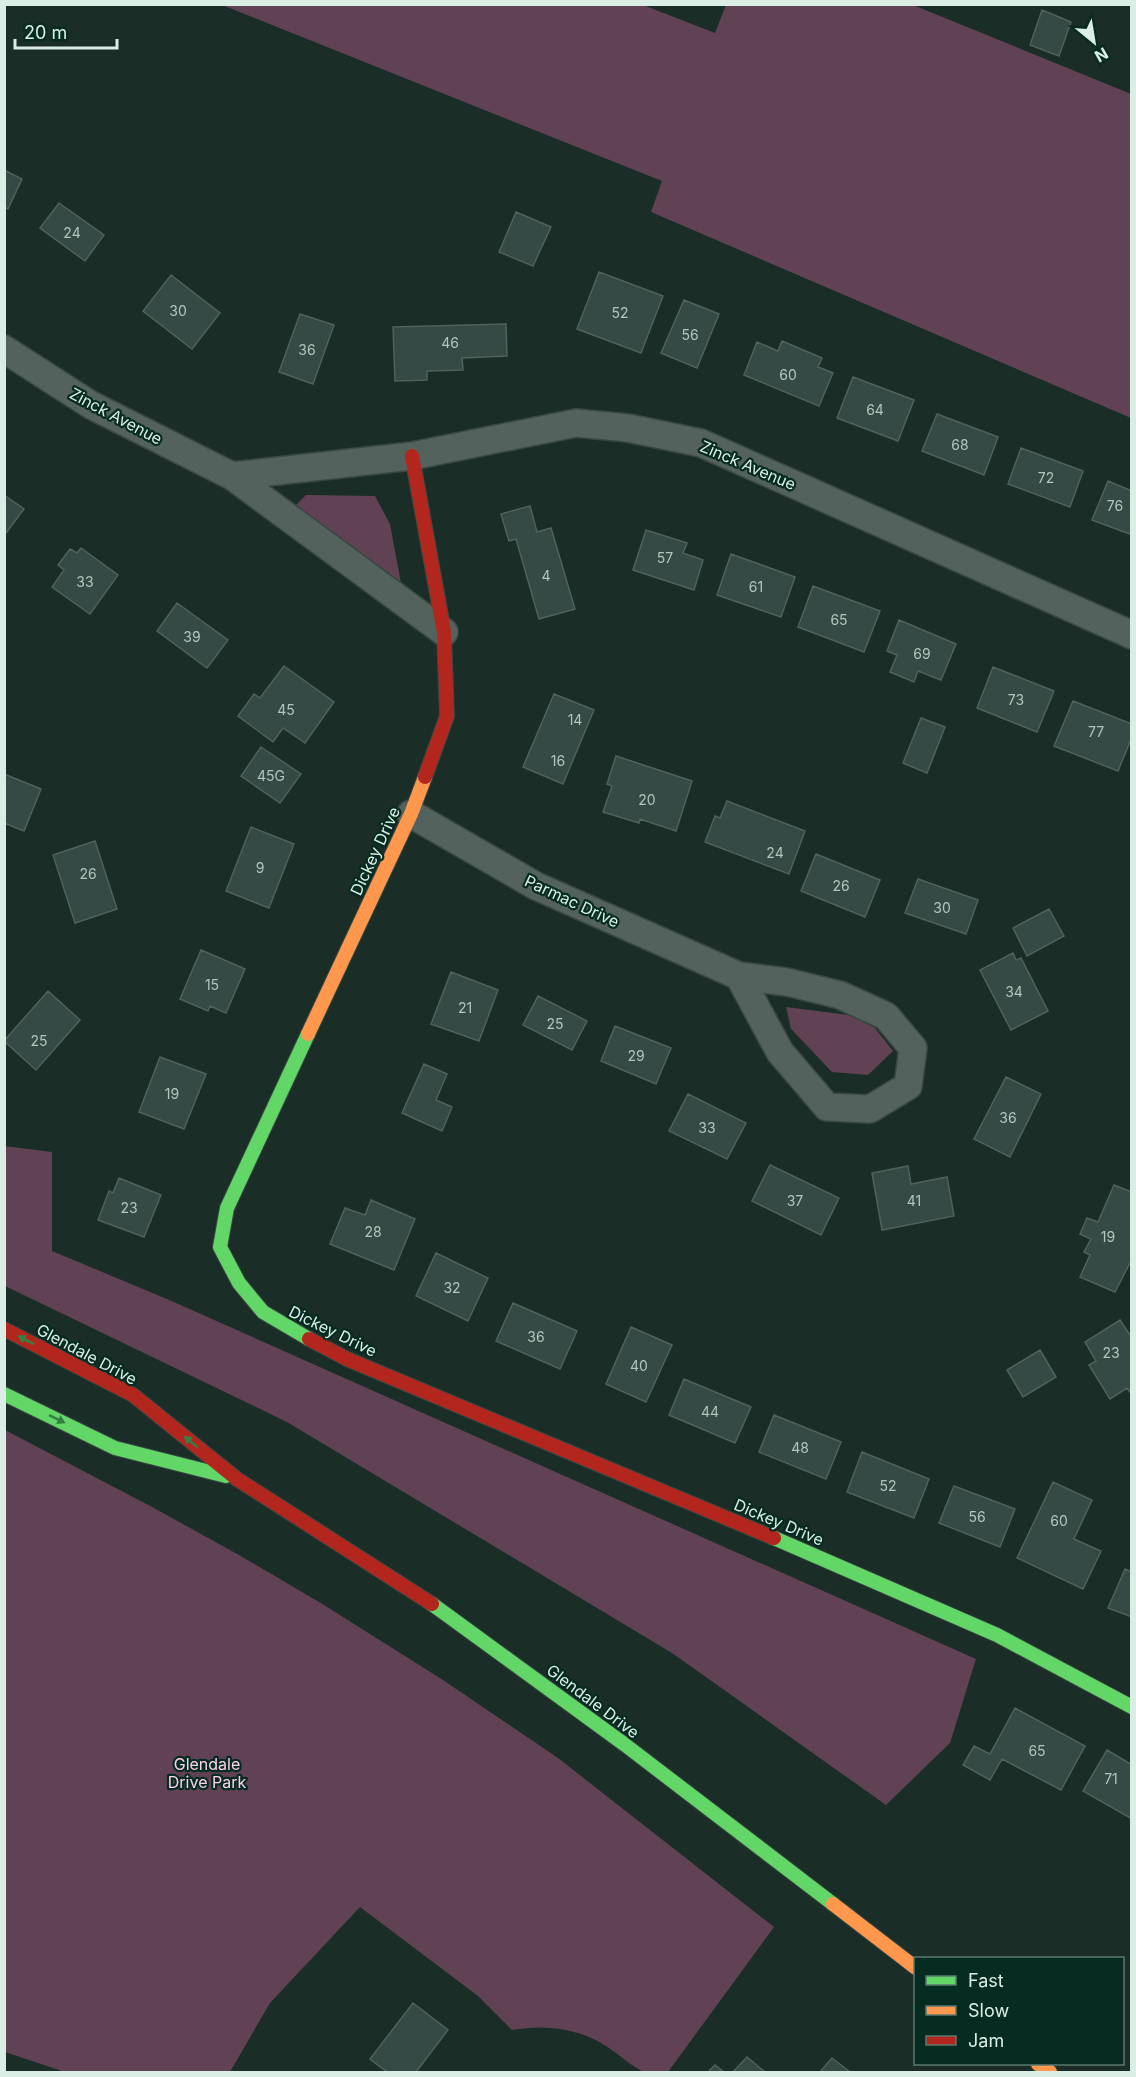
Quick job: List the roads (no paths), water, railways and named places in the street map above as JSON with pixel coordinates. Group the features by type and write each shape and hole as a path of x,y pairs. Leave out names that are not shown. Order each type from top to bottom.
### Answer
{"street":[{"name":"Zinck Avenue","path":"4,349 91,405 232,476 444,632"},
{"name":"Zinck Avenue","path":"232,476 412,456 576,423 628,428 701,443 1131,635"},
{"name":"Dickey Drive","path":"412,456 444,632 447,716 411,814 226,1208 220,1247 245,1290 263,1312 289,1329 347,1359 753,1529 997,1635 1131,1707"},
{"name":"Parmac Drive","path":"411,814 536,886 739,976 787,982 840,995 886,1016 913,1047 908,1086 870,1109 826,1107 780,1052 739,976"},
{"name":"Glendale Drive","path":"4,1329 133,1395 237,1479 450,1616 624,1744 914,1967"},
{"name":"Glendale Drive","path":"4,1394 115,1448 237,1479"}],"park label":[{"name":"Glendale Drive Park","path":"207,1773"}]}
